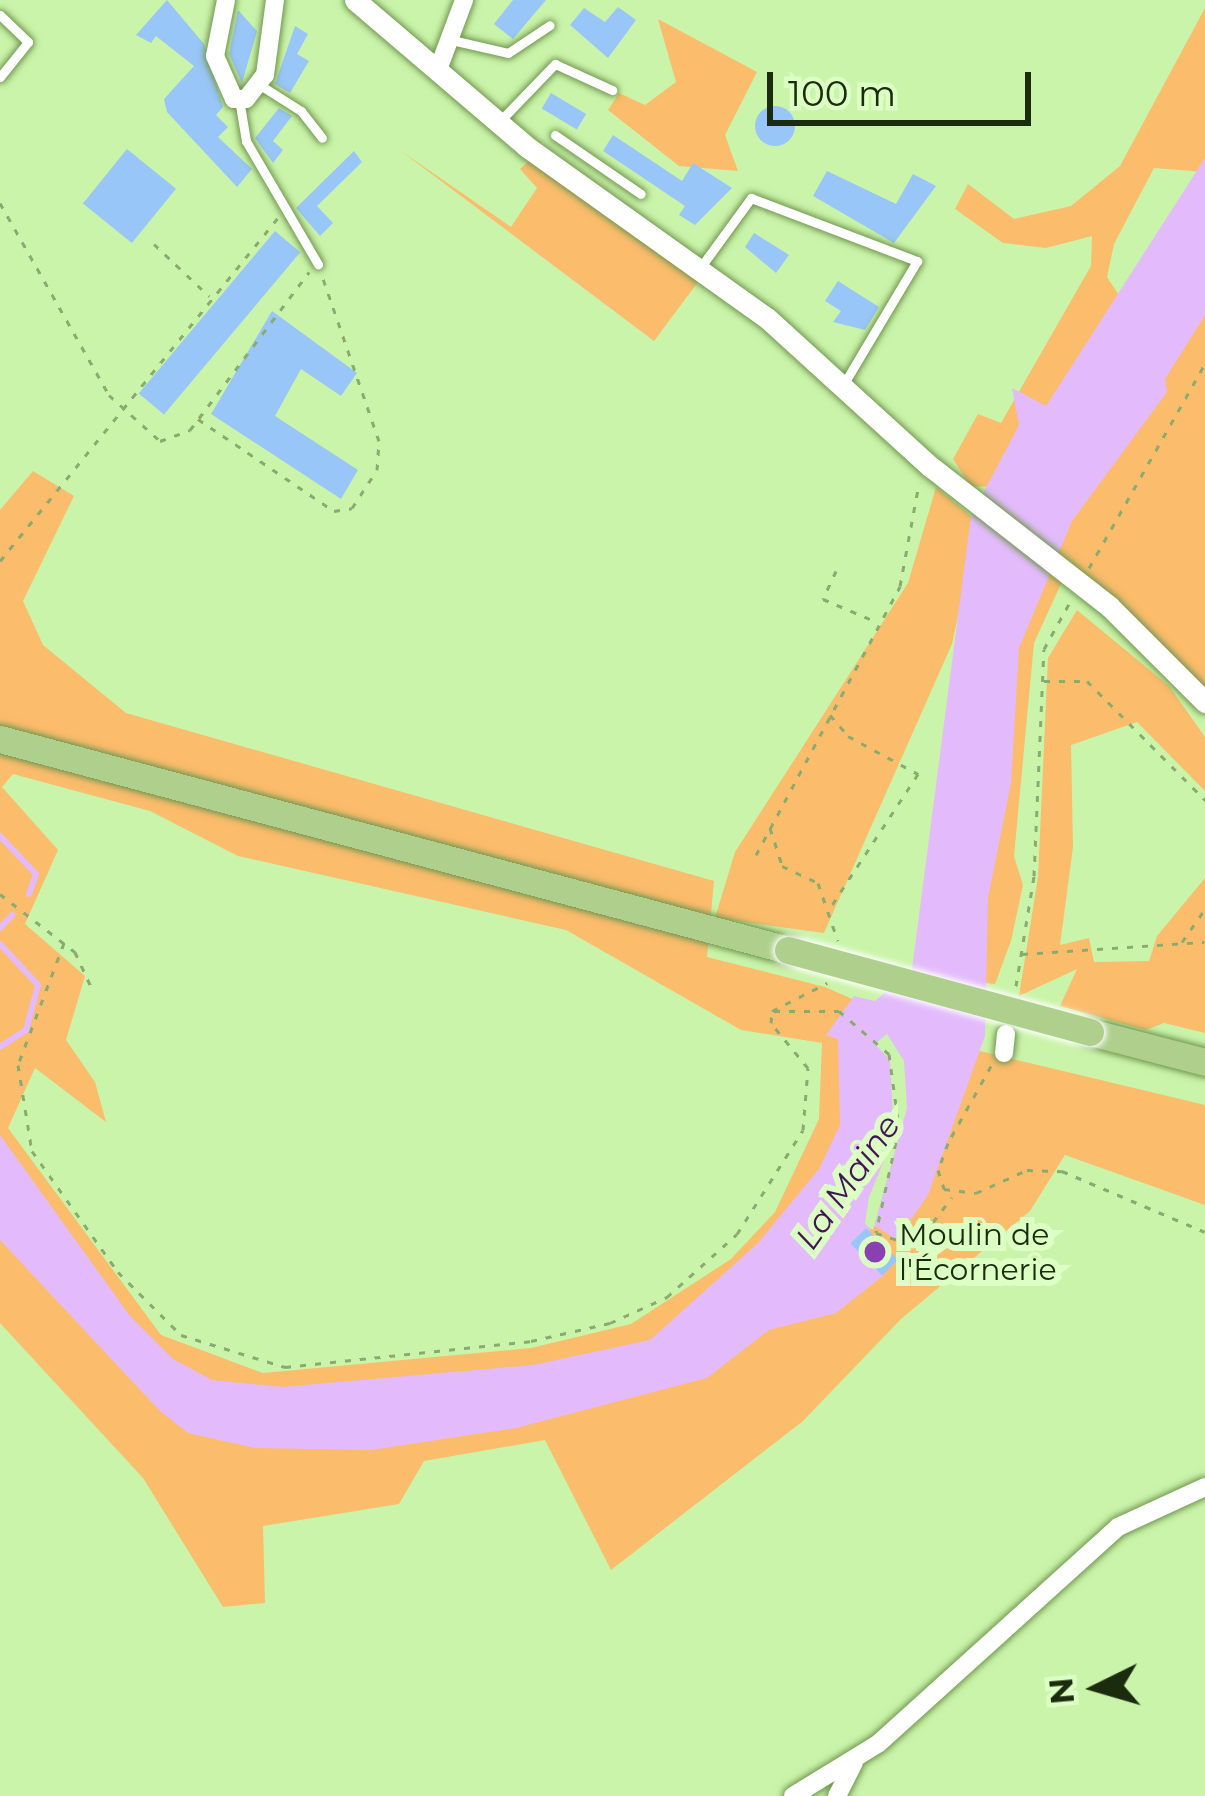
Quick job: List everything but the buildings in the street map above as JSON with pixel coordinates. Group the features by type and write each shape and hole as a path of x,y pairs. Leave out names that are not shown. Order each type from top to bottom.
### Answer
{"main road":[{"path":"0,739 1205,1063"}],"street":[{"path":"226,0 214,56 225,94 238,99 260,85 275,0"},
{"path":"355,0 563,173 700,268 1205,702"},
{"path":"440,68 455,41 464,0"},
{"path":"793,1796 855,1761 1118,1526 1205,1487"},
{"path":"837,1796 855,1761"}],"lane":[{"path":"0,15 28,42 0,77"},
{"path":"455,41 508,53 550,25"},
{"path":"499,122 555,64 612,90"},
{"path":"260,85 301,111 322,138"},
{"path":"238,99 246,141 318,263"},
{"path":"555,135 640,194"},
{"path":"563,173 579,151"},
{"path":"700,268 751,198 916,261 842,386"}],"path":[{"path":"0,202 119,409 160,441 173,442 198,419 278,302 318,263 379,441 377,470 352,508 334,511 198,419"},
{"path":"0,562 119,409 287,208"},
{"path":"154,244 211,297"},
{"path":"1205,364 1098,539 1044,649 1022,954 1205,942"},
{"path":"756,855 900,586 914,498 931,467"},
{"path":"836,571 823,599 879,623"},
{"path":"1042,681 1087,681 1205,800"},
{"path":"829,712 848,736 918,774 830,909"},
{"path":"770,828 773,855 818,884 830,909 837,959"},
{"path":"0,894 64,943 93,973 94,991"},
{"path":"1180,944 1205,909"},
{"path":"64,943 18,1065 32,1151 154,1312 211,1351 265,1365 531,1341 610,1323 668,1297 736,1234 803,1130 808,1068 771,1023 772,1011"},
{"path":"772,1011 836,975"},
{"path":"772,1011 839,1011 889,1054 899,1129 876,1233 903,1242 924,1234 953,1195 1027,1170 1062,1171 1205,1232"},
{"path":"953,1195 938,1170 1005,1043"}],"shaded area":[{"path":"1205,8 1205,172 1154,168 1114,244 1107,277 1122,300 1017,488 970,486 953,459 978,414 1001,423 1091,266 1092,236 1046,248 1003,243 955,209 968,184 1014,219 1071,206 1120,166"},
{"path":"658,19 757,72 725,135 738,171 679,166 608,110 619,93 645,105 676,82"},
{"path":"401,151 511,227 537,188 520,169 529,161 698,282 654,341"},
{"path":"1205,288 1205,688 1070,564 1034,643 1014,856 1023,885 1011,941 995,984 978,982 976,915 1009,663 1029,595"},
{"path":"33,471 74,496 23,601 43,645 126,713 714,881 707,957 825,987 959,1046 1205,1105 1205,1205 1065,1155 1030,1211 901,1319 803,1421 611,1570 545,1440 424,1461 399,1504 263,1526 265,1603 223,1607 143,1478 0,1323 0,510","holes":["13,774 150,811 238,856 566,930 741,1030 822,1043 819,1119 775,1212 731,1259 631,1324 531,1348 263,1373 161,1335 8,1128 35,1068 106,1122 95,1082 66,1040 85,976 25,924 58,850 2,787"]},
{"path":"936,487 971,516 975,536 952,644 824,933 715,918 735,852 908,583"},
{"path":"1077,610 1169,686 1205,737 1205,791 1137,722 1071,745 1073,847 1060,945 1089,938 1094,962 1149,961 1157,936 1205,878 1205,1033 1164,1023 1146,1030 1060,1006 1077,969 1019,996 1038,877 1048,658"}],"water":[{"name":"La Maine","path":"1205,158 1205,315 1165,379 1167,392 1072,521 1019,648 1011,783 988,898 985,1036 928,1195 897,1240 875,1226 852,1244 884,1275 836,1313 769,1330 707,1378 516,1428 371,1450 255,1448 188,1433 160,1411 0,1240 0,1135 130,1316 173,1359 212,1380 282,1387 533,1365 650,1340 757,1244 819,1169 840,1125 838,1039 826,1035 854,996 875,1001 912,969 971,516 1019,425 1012,388 1046,406"}],"pier":[{"path":"887,1034 904,1061 907,1108 873,1230 865,1224 869,1197 894,1136 890,1060 875,1044"}],"waterway":[{"path":"0,836 36,874 29,894"},
{"path":"0,928 12,915"},
{"path":"0,944 38,985 26,1030 0,1047"}],"place":[{"name":"Moulin de l'Écornerie","path":"875,1252"}]}
